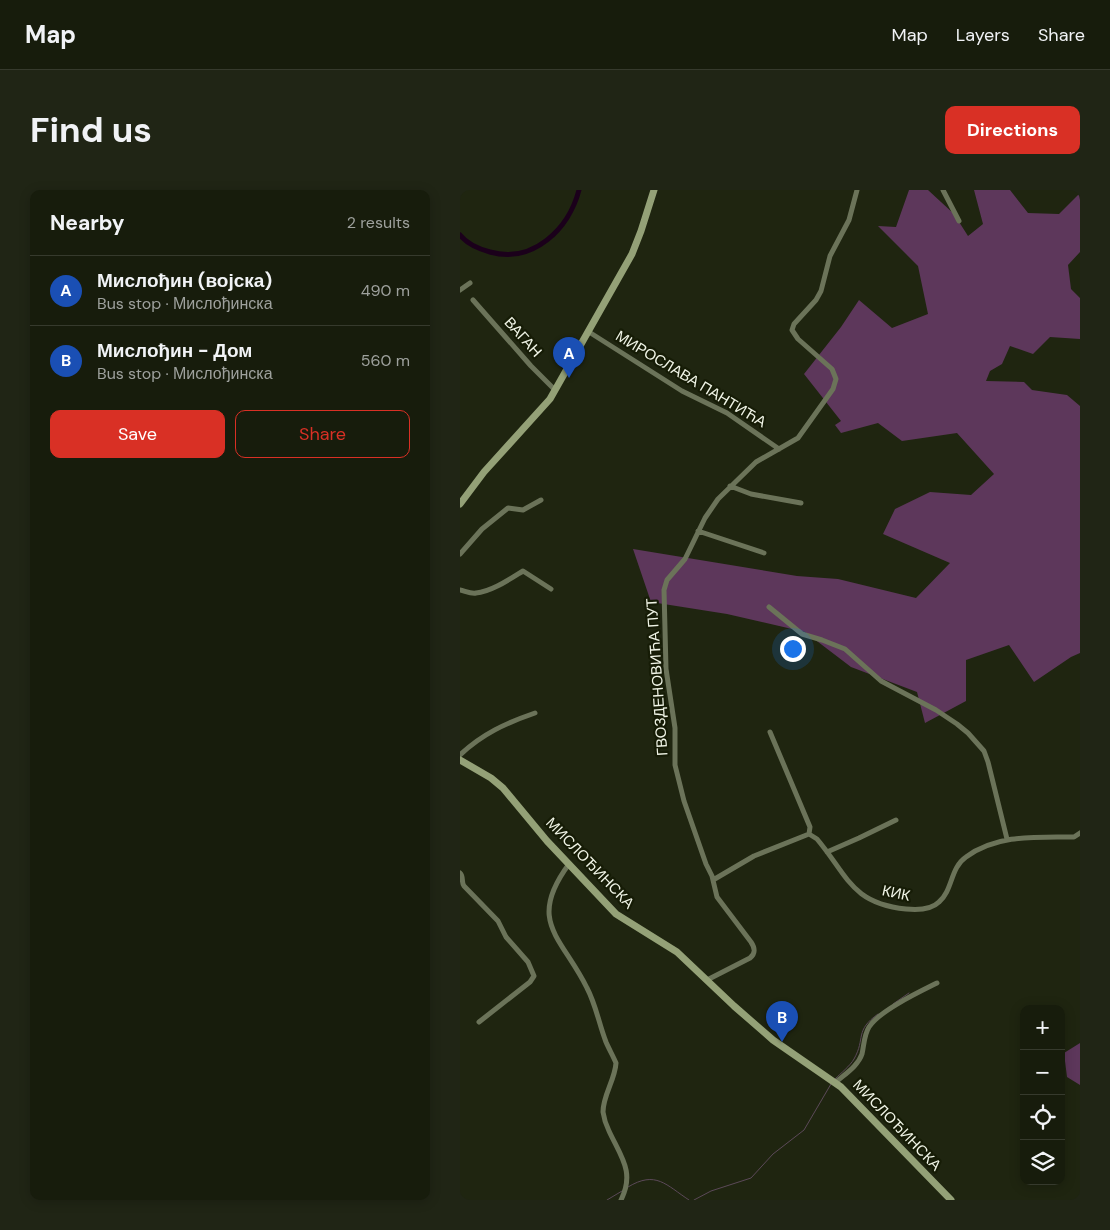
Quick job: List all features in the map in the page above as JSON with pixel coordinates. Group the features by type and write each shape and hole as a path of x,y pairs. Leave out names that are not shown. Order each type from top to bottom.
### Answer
{"main road":[{"path":"460,504 484,472 541,410 556,390 636,246 654,190"},
{"name":"МИСЛОЂИНСКА","path":"460,760 500,785 519,805 547,841 616,914 672,949 781,1046 836,1082 951,1200"}],"street":[{"name":"ГВОЗДЕНОВИЋА ПУТ","path":"708,980 750,958 754,952 751,942 717,897 677,775 675,765 675,728 667,681 663,609 664,590 667,580 685,559 705,518 730,486 756,462 793,442 802,434 836,383 835,373 832,369 798,339 792,330 794,324 822,291 830,256 849,220 857,190"},
{"path":"943,190 959,221"},
{"path":"460,290 470,283"},
{"name":"ВАГАН","path":"473,300 531,366 556,390"},
{"name":"МИРОСЛАВА ПАНТИЋА","path":"589,332 682,391 727,413 779,449"},
{"path":"730,486 751,494 801,503"},
{"path":"460,554 482,529 508,508 523,510 541,500"},
{"path":"698,531 764,553"},
{"path":"460,590 476,594 505,582 523,571 551,589"},
{"path":"769,607 802,634 845,649 881,681 936,710 968,733 984,751 1007,839"},
{"path":"460,756 486,734 504,724 535,713"},
{"path":"713,880 748,859 810,834 810,826 770,732"},
{"path":"827,852 896,820"},
{"name":"КИК","path":"810,834 817,839 851,886 878,904 909,910 925,909 939,902 948,887 956,867 964,858 974,852 1007,839 1074,837 1080,833"},
{"path":"569,864 552,894 549,905 550,924 554,934 587,987 616,1063 603,1111 605,1122 627,1174 627,1184 621,1200"},
{"path":"460,872 464,886 498,921 506,937 528,962 534,976 530,982 479,1022"},
{"path":"836,1082 858,1062 862,1054 866,1032 877,1018 937,983"}],"shaded area":[{"path":"909,190 928,190 954,214 968,236 983,224 974,190 1010,190 1028,213 1059,214 1080,193 1080,252 1068,265 1071,289 1080,298 1080,339 1050,337 1033,354 1010,346 1002,364 990,371 986,381 1024,382 1032,390 1067,395 1080,406 1080,653 1034,682 1009,645 966,660 966,701 925,723 917,692 851,667 805,632 727,614 651,602 633,549 797,576 838,579 916,598 950,563 883,534 895,509 930,492 971,495 994,474 957,433 902,441 878,423 841,433 835,425 841,421 804,374 841,327 859,300 892,328 928,314 918,266 878,226 896,227"},
{"path":"1080,1043 1080,1085 1067,1077 1065,1052"}],"waterway":[{"path":"460,235 473,246 490,252 521,253 547,240 558,230 567,218 579,190"},
{"path":"893,1004 909,993"},
{"path":"835,1079 852,1062 863,1030 878,1014"},
{"path":"694,1200 711,1191 751,1178 773,1154 804,1130 831,1084"},
{"path":"628,1187 638,1182 654,1180 667,1185 689,1200"},
{"path":"607,1200 622,1191"}],"place":[{"name":"Мислођин (војска)","path":"569,378"},
{"name":"Мислођин - Дом","path":"782,1042"}]}
